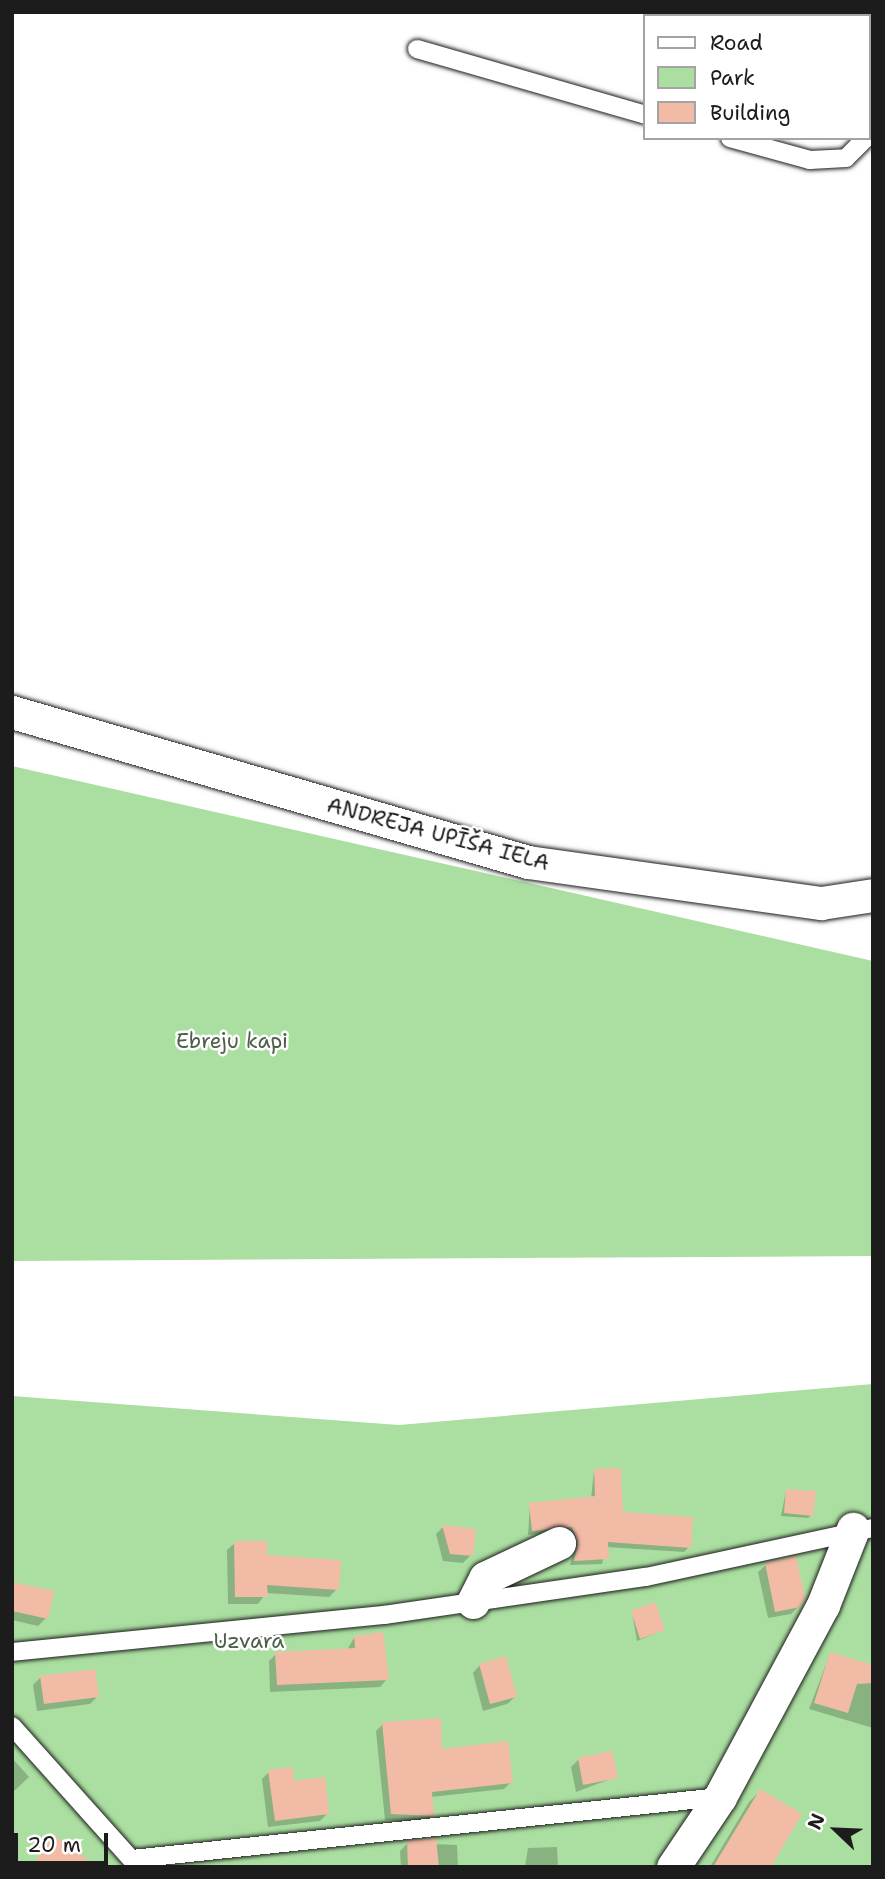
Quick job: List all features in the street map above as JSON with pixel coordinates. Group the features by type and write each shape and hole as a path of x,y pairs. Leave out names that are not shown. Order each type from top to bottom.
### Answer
{"street":[{"name":"ANDREJA UPĪŠA IELA","path":"12,712 528,862 821,903 873,895"},
{"path":"675,1866 720,1797 863,1528"},
{"path":"473,1602 485,1578 559,1543"}],"lane":[{"path":"417,50 644,115"},
{"path":"737,140 810,160 846,158 864,140"},
{"path":"12,1652 473,1602 646,1577 863,1528"},
{"path":"12,1726 135,1863 720,1797"}],"green space":[{"name":"Ebreju kapi","path":"12,766 873,961 873,1256 12,1261"},
{"name":"Uzvara","path":"873,1384 873,1867 12,1867 12,1396 399,1425"}],"building":[{"path":"621,1468 623,1512 693,1517 691,1548 608,1542 609,1559 574,1561 578,1544 572,1527 532,1531 529,1503 595,1496 594,1469"},
{"path":"786,1489 816,1491 813,1516 784,1513"},
{"path":"442,1525 476,1529 473,1556 450,1554"},
{"path":"234,1541 267,1541 267,1555 341,1560 339,1590 267,1585 268,1597 235,1597"},
{"path":"796,1556 805,1597 800,1607 775,1612 765,1563"},
{"path":"12,1582 54,1591 48,1619 12,1611"},
{"path":"655,1602 665,1630 640,1639 631,1611"},
{"path":"383,1632 389,1680 277,1685 275,1652 355,1648 354,1636"},
{"path":"830,1652 873,1665 873,1683 857,1684 848,1713 814,1703"},
{"path":"506,1656 517,1697 490,1704 479,1664"},
{"path":"95,1669 99,1697 44,1704 40,1676"},
{"path":"441,1718 442,1749 508,1741 513,1783 432,1792 434,1816 391,1814 382,1722"},
{"path":"612,1751 618,1778 583,1785 578,1758"},
{"path":"293,1767 294,1781 325,1777 329,1814 275,1821 268,1770"},
{"path":"760,1789 802,1814 771,1867 713,1867"},
{"path":"54,1835 98,1867 31,1867"},
{"path":"436,1838 439,1867 408,1867 407,1841"}]}
